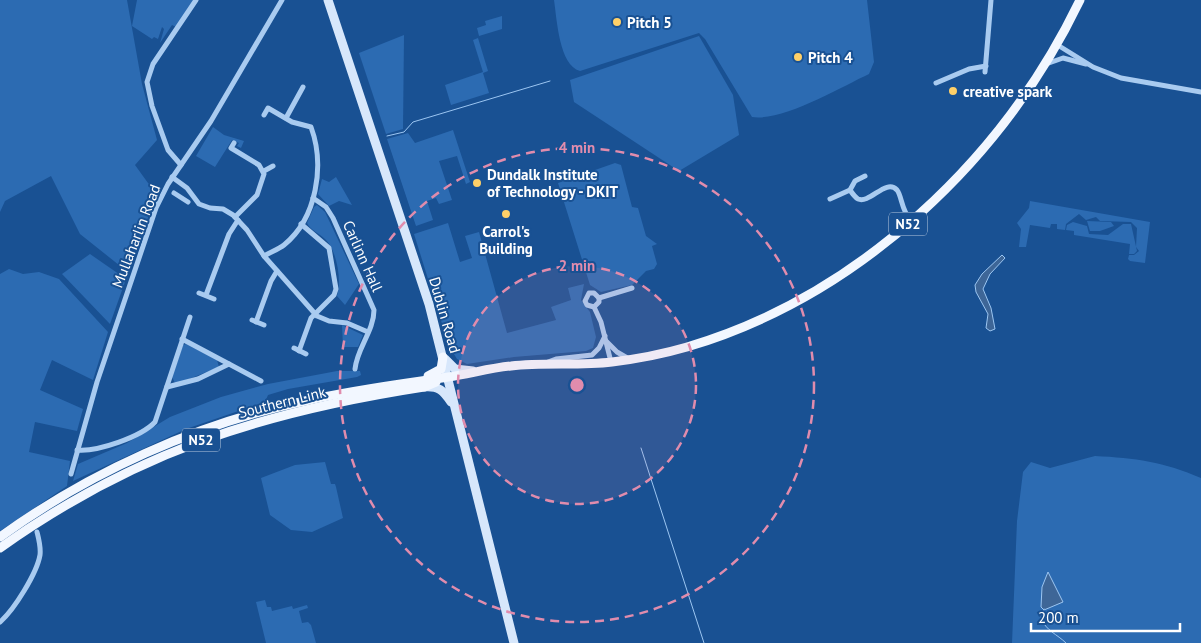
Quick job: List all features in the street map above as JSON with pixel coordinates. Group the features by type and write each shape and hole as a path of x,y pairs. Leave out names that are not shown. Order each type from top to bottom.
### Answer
{"main road":[{"name":"Dublin Road","path":"328,0 429,304 514,643"},
{"name":"N52","path":"392,384 448,377 483,370 611,362 676,350 711,339 769,314 815,290 852,266 911,221 955,180 992,139 1017,107 1056,44 1080,0"},
{"path":"443,358 455,369 483,370"},
{"path":"392,384 435,374 441,369 443,358"},
{"name":"Southern Link","path":"0,548 69,502 111,479 205,439 302,409 424,387 448,377"},
{"name":"Southern Link","path":"0,537 51,502 184,437 293,403 392,384"},
{"path":"424,387 435,386 442,389 454,407"}],"street":[{"path":"181,165 168,150 152,106 147,82 153,64 196,0"},
{"name":"Mullaharlin Road","path":"71,474 97,382 156,208 172,177 211,121 282,0"},
{"path":"985,72 991,0"},
{"path":"1056,44 1094,66"},
{"path":"1043,65 1063,58 1094,66 1135,82 1201,92"},
{"path":"936,83 969,68 986,66"},
{"path":"286,118 303,87"},
{"path":"264,115 268,108 286,118 308,125 312,131 317,174 313,198 302,224 283,246 264,256"},
{"path":"206,295 229,234 237,219 257,195 263,182 264,172 256,162 231,148 234,143"},
{"path":"264,172 273,166"},
{"path":"830,199 850,190 855,181 865,176"},
{"path":"172,177 186,187 199,204 210,208 223,209 237,219 264,256 314,314 324,320 344,322 368,332"},
{"path":"180,197 186,187"},
{"path":"850,190 857,199 862,199 888,187 897,189 903,212 911,221"},
{"path":"174,193 188,202"},
{"name":"Carlinn Hall","path":"313,198 326,207 333,218 373,307 373,318 355,369"},
{"name":"Carlinn Hall","path":"302,224 326,244 332,259 335,277 334,295 314,314 296,350 306,354"},
{"path":"264,325 254,321 277,271"},
{"path":"599,298 632,288"},
{"path":"199,293 214,299"},
{"path":"599,298 592,293 586,296 586,303 594,307 611,362"},
{"path":"594,307 599,302 599,298"},
{"path":"77,450 94,450 123,440 152,425 159,414 190,317"},
{"path":"605,338 617,352 630,359"},
{"path":"540,365 556,359 592,356 605,338"},
{"path":"182,339 261,382"},
{"path":"167,387 198,379 229,364"},
{"path":"250,383 253,377"},
{"path":"0,622 17,603 37,564 40,549 37,532"}],"shaded area":[{"path":"0,0 127,0 142,84 157,140 135,165 148,183 158,188 129,273 80,234 51,176 5,201 0,212"},
{"path":"137,0 194,0 176,27 172,25 160,43 164,29 162,27 158,39 154,37 152,39 132,26"},
{"path":"554,0 867,0 874,62 869,74 811,102 779,114 752,117 705,39 699,33 580,71 573,67 563,51 560,41"},
{"path":"502,16 502,29 479,36 477,28 486,25 485,21"},
{"path":"404,35 403,129 386,134 359,53"},
{"path":"699,36 733,95 739,135 679,171 574,102 570,80"},
{"path":"478,38 488,71 483,73 489,93 451,105 445,85 483,72 473,40"},
{"path":"213,127 224,135 244,141 241,148 237,146 239,143 232,140 215,167 196,156"},
{"path":"453,130 470,182 466,184 457,156 439,161 452,200 439,204 436,198 427,201 433,220 416,226 387,139 408,133 415,143"},
{"path":"615,163 621,165 632,207 638,208 646,236 657,244 652,246 657,264 654,269 646,271 632,285 601,292 590,285 558,183"},
{"path":"336,177 352,205 339,201 329,206 318,194 322,179 329,182"},
{"path":"1030,201 1150,222 1145,263 1128,259 1129,255 1134,255 1139,251 1136,247 1137,228 1131,222 1100,221 1096,217 1086,220 1079,214 1066,224 1065,230 1057,229 1057,224 1051,224 1050,228 1030,225 1026,247 1019,247 1021,229 1017,223 1029,208"},
{"path":"317,205 325,212 359,284 345,305 337,296 339,274 333,250 325,239 310,228 307,223 314,207"},
{"path":"1087,221 1111,222 1114,226 1100,231 1090,231"},
{"path":"1073,222 1087,226 1089,234 1108,235 1123,224 1131,224 1137,251 1134,254 1129,254 1130,244 1074,235 1074,231 1066,230 1067,225"},
{"path":"448,223 460,262 472,258 465,236 479,232 507,333 556,320 551,307 571,300 568,288 584,284 581,300 590,312 596,337 593,348 586,351 514,357 467,364 457,359 449,346 414,234"},
{"path":"90,254 126,279 110,324 62,274"},
{"path":"1002,255 1005,258 990,274 983,289 991,308 995,329 990,331 986,328 988,314 976,292 975,285 982,274"},
{"path":"9,269 23,274 39,272 59,279 108,332 93,380 52,360 40,390 83,409 77,431 35,422 29,452 70,461 67,486 0,531 0,274"},
{"path":"342,325 363,335 358,347 343,347"},
{"path":"186,344 217,360 219,367 175,383 172,377 183,345"},
{"path":"337,371 360,371 361,375 288,389 268,395 265,402 186,429 73,481 78,464 127,443 170,417 221,397 268,384"},
{"path":"1095,456 1149,462 1174,468 1201,478 1201,643 1012,643 1017,521 1023,472 1031,462 1050,468"},
{"path":"325,462 331,484 335,484 336,487 343,518 312,532 291,530 270,515 261,478 295,465"},
{"path":"1048,572 1063,602 1044,610 1041,607 1042,587"},
{"path":"265,600 267,607 271,607 272,611 292,606 293,609 307,605 308,608 299,611 302,623 308,622 311,625 316,643 266,643 256,602"}],"waterway":[{"path":"387,136 404,132 413,122 550,81"},
{"path":"641,448 704,643"},
{"path":"1044,609 1041,618 1043,622 1066,643"}],"place":[{"name":"Pitch 5","path":"617,22"},
{"name":"Pitch 4","path":"798,57"},
{"name":"creative spark","path":"953,91"},
{"name":"Dundalk Institute of Technology - DKIT","path":"477,183"},
{"name":"Carrol's Building","path":"506,214"}]}
